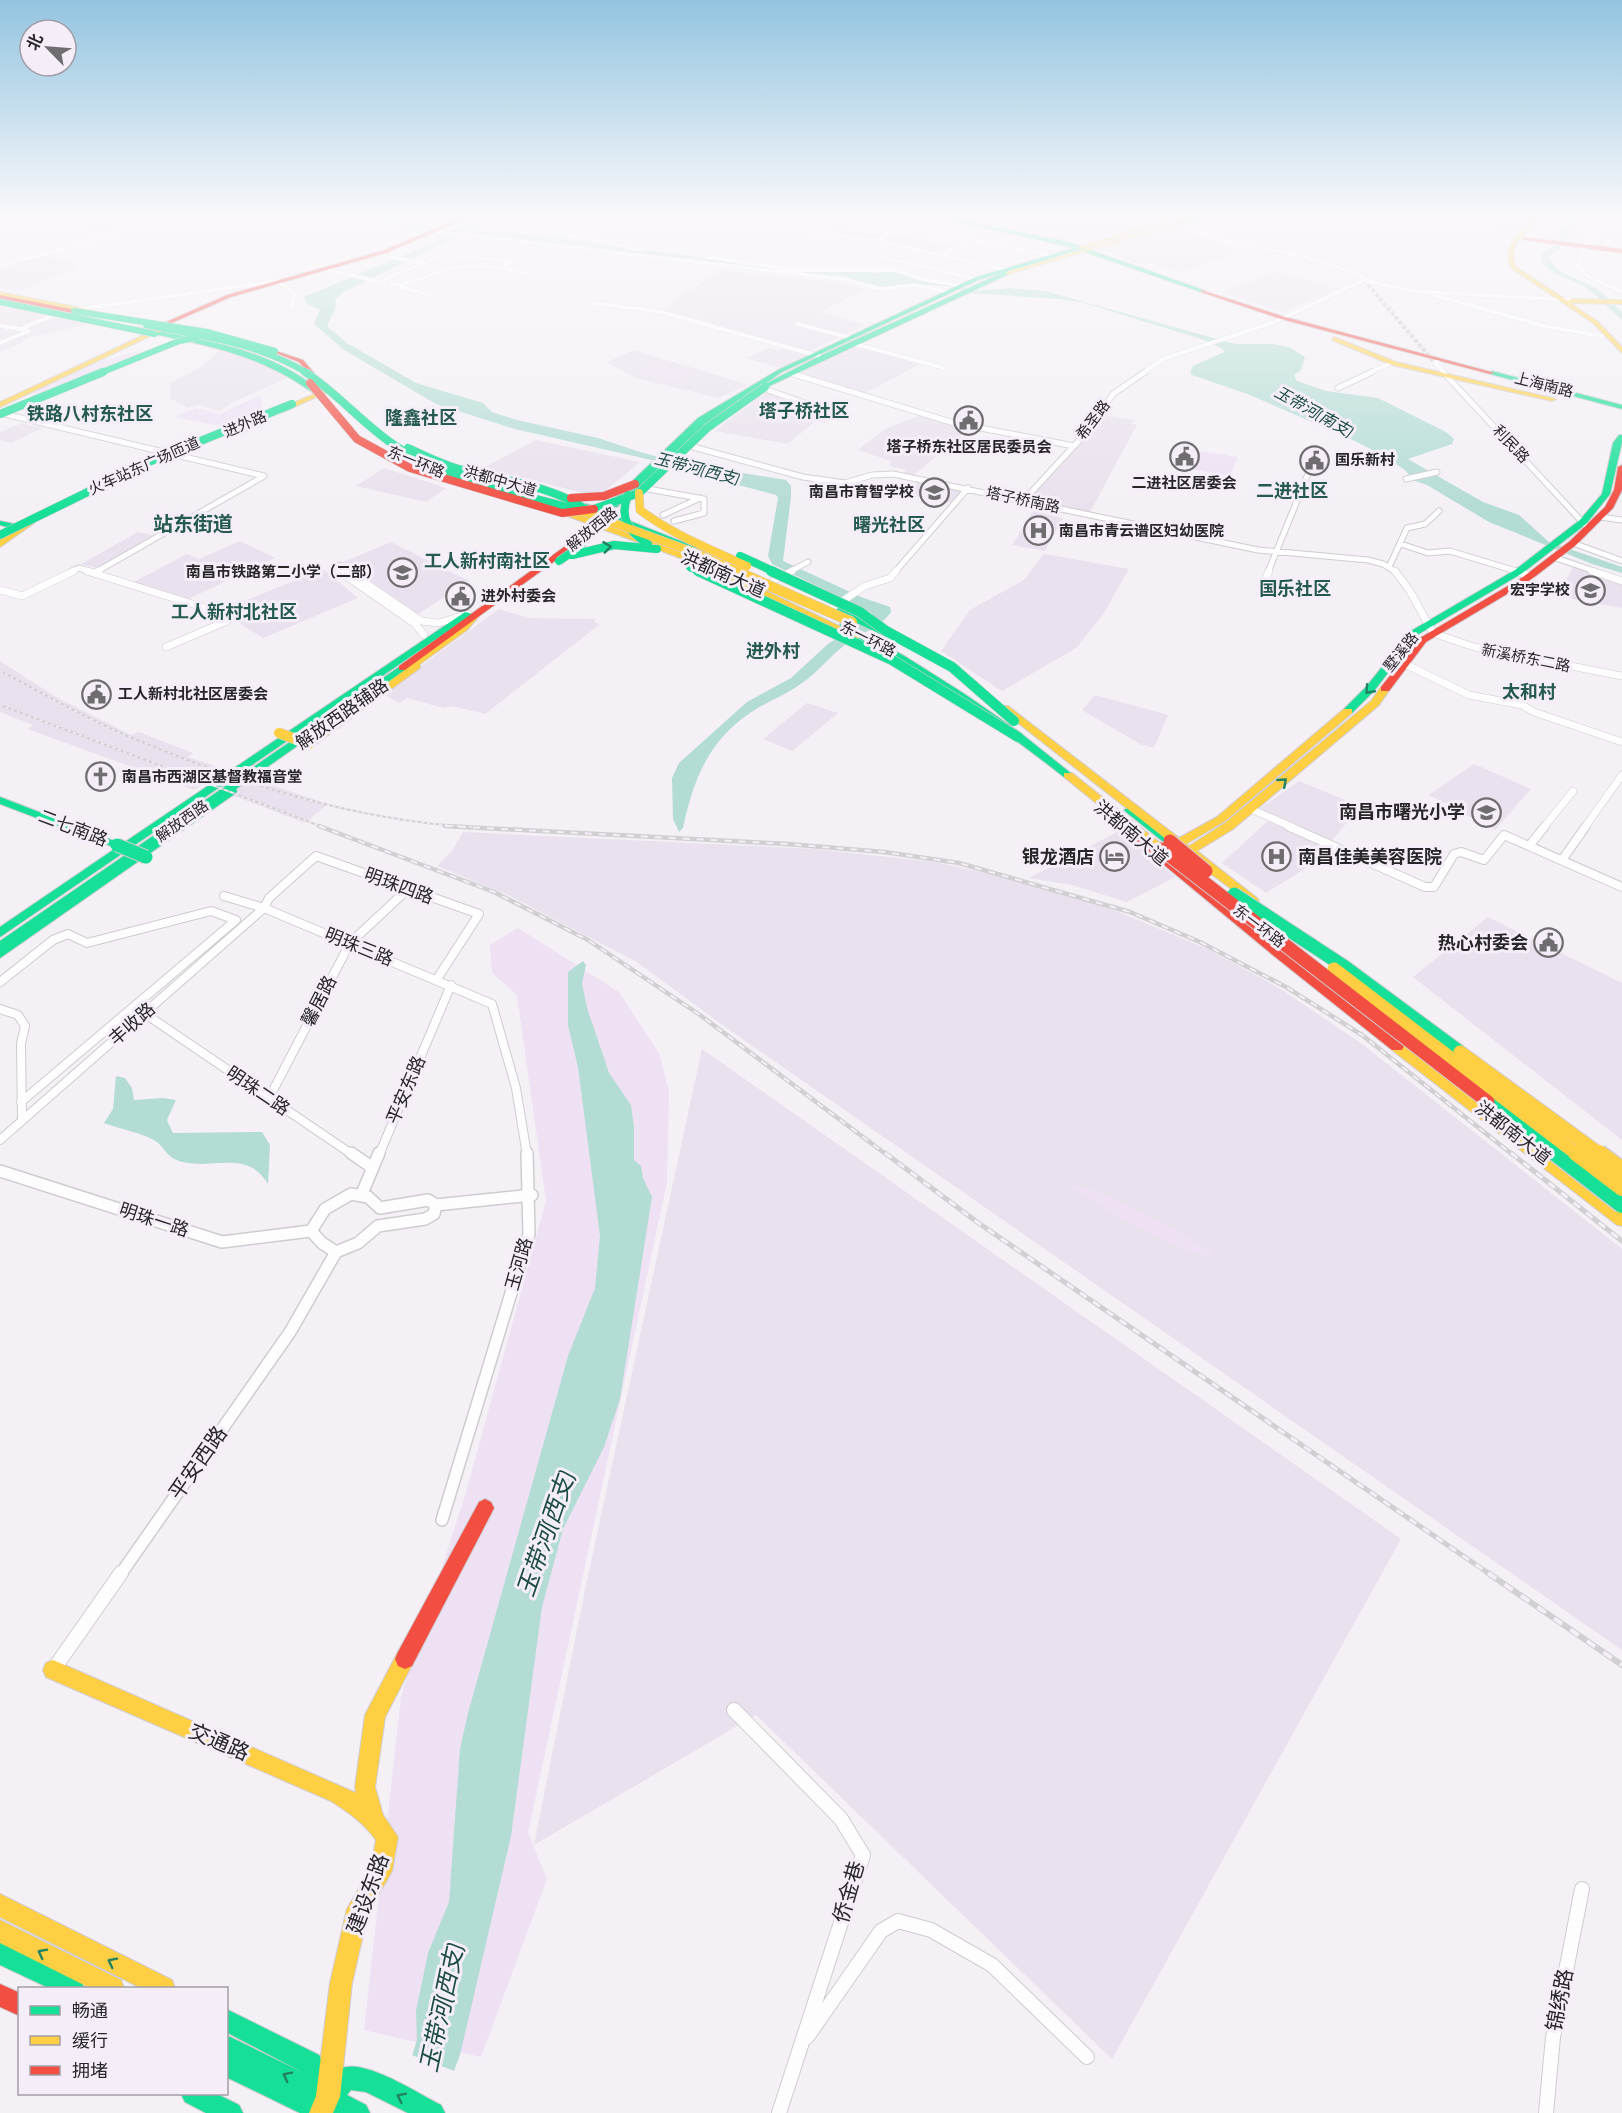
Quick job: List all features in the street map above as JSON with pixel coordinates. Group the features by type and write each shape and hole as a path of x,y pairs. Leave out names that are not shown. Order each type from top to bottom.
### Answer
{"main road":[{"path":"78,317 156,334 165,340 157,348 79,383"},
{"name":"洪都中大道","path":"82,317 157,329"},
{"name":"东一环路","path":"86,317 211,342 257,356 319,385 375,444 402,459 442,474 567,511 696,558 755,584 912,662 955,689 1018,737 1622,1204"},
{"name":"洪都中大道","path":"104,317 267,352 319,385 410,452 603,519"},
{"name":"东一环路","path":"107,317 238,345 280,360 319,385 386,442 428,464 604,518 793,594 924,660 1014,721 1234,894 1622,1188"},
{"path":"115,317 207,332 275,351 301,361 357,439 410,468 447,481 562,513 602,508 641,488 658,468"},
{"path":"0,404 27,389 184,317"},
{"name":"解放西路","path":"0,939 493,602 603,519 680,448 748,392 817,355 901,317"},
{"path":"680,448 765,388 904,317"},
{"name":"解放西路","path":"680,448 735,404 906,317"},
{"name":"上海南路","path":"1284,317 1438,361 1622,406"},
{"name":"上海南路","path":"1284,317 1391,363 1622,416"},
{"name":"上海南路","path":"1284,317 1622,406"},
{"path":"1588,317 1622,351"},
{"path":"1593,317 1602,322 1622,343"},
{"path":"0,404 157,329"},
{"path":"0,413 179,341 207,337 223,338 271,352 300,365 319,385"},
{"path":"853,341 759,382 701,420 680,448 641,488 625,499 623,526 628,533 657,549 769,597 863,642 1018,737"},
{"name":"洪都中大道","path":"319,385 365,441 402,463 603,519"},
{"name":"进外路","path":"171,453 292,405 319,385"},
{"name":"进外路","path":"0,544 4,528 319,385"},
{"path":"620,503 641,488 707,428 765,388"},
{"name":"火车站东广场匝道","path":"4,528 151,461 292,405"},
{"path":"371,428 419,455 565,498 588,508 594,517 593,530 582,544 508,597 493,602"},
{"name":"墅溪路","path":"1167,864 1361,699 1393,663 1400,648 1414,633 1430,629 1525,574 1569,542 1586,525 1606,494 1617,443 1622,437"},
{"name":"墅溪路","path":"1586,525 1600,517 1618,490 1622,467"},
{"path":"565,498 604,496 641,488"},
{"path":"641,488 640,510 672,533 885,631 952,667 1014,721"},
{"name":"解放西路","path":"0,947 471,615 603,519"},
{"name":"洪都南大道","path":"603,519 773,581 885,631 954,673 1015,716 1187,847 1319,954 1622,1179"},
{"path":"627,527 671,528 740,556 860,612 885,631"},
{"path":"627,527 648,549 760,597 827,632 863,642"},
{"name":"洪都南大道","path":"627,527 910,663 979,710 1167,864 1622,1220"},
{"path":"559,561 585,551 614,545 657,549"},
{"path":"471,615 469,629 309,744 279,733 424,634 471,615"},
{"name":"解放西路辅路","path":"0,933 471,615"},
{"name":"解放西路辅路","path":"0,954 464,628 471,615"},
{"name":"墅溪路","path":"1154,853 1187,847 1251,809 1374,703 1430,629"},
{"name":"二七南路","path":"0,800 143,859 0,959"},
{"name":"二七南路","path":"0,806 114,847"},
{"path":"0,925 114,847"},
{"path":"1234,894 1345,967 1622,1170"},
{"name":"建设东路","path":"328,2097 341,1983 358,1910 381,1871 387,1837 374,1820 365,1786 375,1715 485,1508"},
{"name":"交通路","path":"53,1670 338,1794 355,1804 377,1825"},
{"path":"0,1905 160,1987"},
{"path":"0,1931 109,1987"},
{"path":"0,1953 69,1987"},
{"path":"0,1995 18,2004"},
{"path":"228,2021 310,2063 328,2097"},
{"path":"228,2047 358,2113"},
{"path":"228,2065 321,2113 328,2097 347,2078 368,2081 433,2113"},
{"path":"195,2095 231,2113"}],"street":[{"path":"20,329 51,317"},
{"path":"677,317 817,355"},
{"name":"希圣路","path":"1024,500 1074,446 1113,394 1163,359 1284,317"},
{"path":"1511,317 1548,327 1602,336"},
{"path":"797,324 944,368"},
{"path":"0,326 29,331 0,343"},
{"name":"利民路","path":"1438,361 1435,363 1586,525"},
{"path":"1338,388 1391,363"},
{"path":"793,373 954,423 1074,446"},
{"path":"765,388 782,393 778,395 844,417"},
{"path":"0,413 264,477 95,573"},
{"name":"塔子桥南路","path":"680,448 803,477 845,483 872,475 893,474 1276,552 1330,555 1389,567"},
{"path":"1265,580 1310,469"},
{"path":"1406,479 1437,472"},
{"path":"641,488 704,499 704,513 674,521"},
{"path":"832,608 859,591 890,578 968,488"},
{"path":"663,515 700,498"},
{"path":"1430,629 1397,573 1389,567 1407,528 1425,524 1439,511"},
{"path":"1600,517 1622,520"},
{"path":"1569,542 1622,561"},
{"path":"1401,544 1421,552 1450,551 1525,574"},
{"path":"1553,555 1622,581"},
{"path":"773,581 808,562"},
{"path":"424,634 415,624 335,566 340,565 421,621 438,623 471,615"},
{"path":"0,590 22,596 79,568 202,607 227,621 166,647"},
{"name":"新溪桥东二路","path":"1430,629 1460,644 1622,676"},
{"path":"1405,664 1469,695 1522,705 1534,712 1622,742"},
{"path":"1562,860 1622,775"},
{"path":"1530,845 1573,792"},
{"path":"1251,809 1425,887 1434,887 1457,852 1484,860 1504,835 1622,887"},
{"name":"明珠四路","path":"264,908 269,898 316,856 479,914 437,979"},
{"name":"馨居路","path":"269,1098 350,943 408,889"},
{"name":"明珠三路","path":"224,896 264,908 492,1004"},
{"name":"丰收路","path":"0,1140 264,908"},
{"path":"0,982 54,940 68,934 87,943 211,911 236,920 21,1102"},
{"name":"平安东路","path":"361,1196 451,985"},
{"name":"玉河路","path":"442,1520 529,1234 532,1194 510,1059 492,1004"},
{"path":"0,1009 18,1015 25,1026 21,1044 22,1120"},
{"name":"明珠二路","path":"144,1014 373,1168"},
{"name":"明珠一路","path":"0,1171 222,1242 311,1231"},
{"path":"436,1205 434,1214 424,1219 378,1226 358,1243 336,1252 322,1243 311,1231 325,1209 336,1200 351,1194 368,1197 380,1208 428,1200 436,1205 532,1194"},
{"name":"平安西路","path":"53,1670 291,1332 336,1252"},
{"name":"侨金巷","path":"734,1710 840,1819 863,1855 779,2113"},
{"name":"锦绣路","path":"1546,2113 1553,2037 1582,1889"},
{"path":"801,2046 881,1931 898,1921 931,1930 992,1965 1087,2057"}],"shaded area":[{"path":"0,317 58,317 93,323 27,338 0,352"},
{"path":"688,317 836,317 866,325 810,351"},
{"path":"856,345 922,363 864,394 796,374"},
{"path":"768,348 779,350 788,348 812,354 781,368 746,358"},
{"path":"221,349 263,365 287,378 233,402 220,411 199,405 188,408 170,398 171,383 203,366"},
{"path":"634,350 748,385 719,398 635,378 607,362"},
{"path":"143,351 155,353 41,402 32,402 34,392 74,373 114,357"},
{"path":"659,364 692,374 673,383 639,373"},
{"path":"768,392 837,416 824,423 748,402"},
{"path":"261,395 262,408 219,426 174,417 196,408 220,414"},
{"path":"751,404 814,422 788,444 714,431"},
{"path":"1104,415 1134,420 1132,424 1137,425 1090,512 1029,499"},
{"path":"919,416 969,428 914,475 903,474 906,470 889,466 891,461 858,450 885,429"},
{"path":"22,423 43,428 11,443 0,440 0,432"},
{"path":"536,440 640,462 605,491 588,494 483,468"},
{"path":"1200,451 1238,457 1230,476 1190,469"},
{"path":"384,468 446,488 426,502 356,486"},
{"name":"南昌市育智学校","path":"920,480 964,489 951,503 906,494"},
{"name":"南昌市青云谱区妇幼医院","path":"1033,511 1063,518 1045,551 1012,545"},
{"path":"138,532 156,536 99,569 81,564"},
{"path":"240,541 275,558 188,599 132,583 187,554 199,559"},
{"name":"南昌市铁路第二小学（二部）","path":"391,542 469,581 417,615 341,563"},
{"path":"1044,554 1129,569 1102,616 1076,648 1002,691 941,651 970,610 1024,580"},
{"name":"宏宇学校","path":"1573,567 1622,583 1622,608 1557,596"},
{"path":"323,569 358,598 263,638 220,611"},
{"path":"499,609 528,618 596,619 594,622 600,624 485,714 452,706 443,708 407,698 399,703 383,694"},
{"path":"0,661 56,697 131,735 139,732 193,753 188,757 328,804 305,823 203,784 194,790 28,729 33,725 0,712"},
{"path":"1095,695 1168,715 1154,748 1140,744 1082,710"},
{"path":"807,703 838,713 792,751 763,739"},
{"name":"南昌市曙光小学","path":"1474,764 1531,789 1495,830 1429,795"},
{"path":"1299,781 1360,806 1330,843 1259,809"},
{"name":"南昌佳美美容医院","path":"1268,821 1335,850 1266,893 1222,863"},
{"path":"1121,830 1175,877 1127,902 1072,885 1029,878"},
{"path":"463,832 814,849 934,862 995,875 1101,905 1208,949 1284,991 1362,1044 1622,1249 1622,1650 721,1024 637,962 508,895 437,866 452,851"},
{"path":"1488,917 1622,983 1622,1140 1413,977"},
{"path":"518,928 619,992 660,1055 669,1092 667,1182 528,1833 547,1879 481,2057 364,2030 401,1697 466,1492 546,1201 517,995 492,973 490,945"},
{"path":"702,1049 1401,1539 1112,2059 756,1715 534,1845 585,1590"},
{"path":"1065,1183 1098,1192 1118,1201 1161,1222 1212,1252 1209,1257 1152,1235"}],"water":[{"name":"玉带河(西支)","path":"317,317 331,317 327,326 347,343 416,383 483,403 492,412 517,420 598,438 687,464 786,480 791,486 791,497 783,561 861,597 890,607 891,612 882,622 846,644 796,687 750,713 723,736 704,763 692,794 683,828 679,832 673,819 672,778 679,763 747,702 791,678 828,644 872,616 872,613 772,564 768,556 778,498 776,495 685,471 682,467 515,429 436,404 344,350 314,324"},
{"name":"玉带河(南支)","path":"1128,317 1137,317 1235,344 1272,344 1289,347 1305,357 1301,370 1294,375 1297,381 1326,391 1378,398 1446,432 1454,439 1452,444 1408,459 1483,502 1519,515 1549,542 1622,567 1622,573 1592,564 1489,522 1427,485 1413,480 1405,470 1384,456 1353,440 1250,395 1192,375 1190,372 1193,366 1224,352 1223,349 1204,340"},
{"name":"玉带河(西支)","path":"583,961 586,965 582,983 587,1008 609,1073 631,1105 634,1160 641,1166 643,1178 652,1197 620,1399 604,1447 563,1529 542,1607 511,1836 460,2055 438,2113 394,2113 417,2040 416,2011 428,1953 449,1902 460,1749 468,1713 568,1356 595,1288 600,1236 578,1067 568,1025 568,972"},
{"path":"116,1076 125,1078 132,1088 134,1100 163,1098 176,1100 167,1120 173,1133 262,1132 270,1145 268,1184 249,1166 237,1163 187,1163 174,1159 151,1139 104,1123 113,1109"}],"pier":[{"path":"409,2054 457,2072 441,2113 391,2113"}],"tunnel":[{"path":"1395,317 1435,363"}],"railway":[{"path":"0,671 114,730 171,754 255,784 341,808 385,817 473,827"},
{"path":"0,705 323,827"},
{"path":"319,826 494,892 588,940 700,1015 887,1155"},
{"path":"445,826 787,844 884,852 959,863 1130,912 1200,942 1286,987 1362,1035 1513,1155"},
{"path":"885,1153 977,1222 1491,1575"},
{"path":"1511,1153 1622,1241"},
{"path":"1488,1573 1622,1665"}],"traffic: fast":[{"path":"71,317 155,334"},
{"path":"110,317 207,332 275,351"},
{"path":"624,494 701,420 780,371 896,317"},
{"path":"750,394 822,357 911,317"},
{"path":"146,325 213,338 279,359 319,381 386,440 411,456 473,481 581,511"},
{"path":"138,329 187,338 257,358 301,381 321,396"},
{"path":"0,414 179,341 195,338"},
{"path":"1492,373 1622,407"},
{"path":"614,505 712,416 757,387"},
{"path":"594,509 639,493 707,428 765,387"},
{"path":"0,535 151,461 292,404"},
{"path":"1348,711 1370,689 1414,633 1518,572 1583,522 1606,494 1617,443 1622,437"},
{"path":"408,448 446,465 550,493 586,508 593,516 594,523 589,537 559,561"},
{"path":"628,495 624,511 626,524 634,534 648,544"},
{"path":"584,506 727,561"},
{"path":"0,523 21,528"},
{"path":"572,555 614,545 657,549"},
{"path":"740,556 860,612 886,631 952,667 1014,721"},
{"path":"690,567 892,660 1018,737"},
{"path":"839,611 885,633"},
{"path":"0,933 468,614"},
{"path":"843,626 902,659 959,695 1068,775"},
{"path":"0,947 402,668"},
{"path":"0,954 232,791"},
{"path":"0,800 117,845"},
{"path":"1130,810 1170,841"},
{"path":"117,845 146,857"},
{"path":"1234,894 1345,967 1460,1052"},
{"path":"1488,1102 1622,1205"},
{"path":"0,1953 71,1987"},
{"path":"228,2021 311,2063 328,2097 347,2078 368,2081 433,2113"},
{"path":"228,2047 358,2113"},
{"path":"228,2065 325,2113"},
{"path":"195,2095 231,2113"}],"traffic: slow":[{"path":"1587,317 1595,322 1622,351"},
{"path":"0,405 161,329"},
{"path":"1334,339 1394,364 1552,399"},
{"path":"280,410 331,389"},
{"path":"639,493 640,510 652,519 692,541 747,566"},
{"path":"557,509 694,560 857,637"},
{"path":"581,511 696,553 852,622"},
{"path":"0,544 30,523"},
{"path":"408,668 464,628 474,616"},
{"path":"309,744 417,666"},
{"path":"1178,858 1229,826 1375,703 1385,689"},
{"path":"1004,708 1253,901"},
{"path":"1170,848 1221,819 1348,711"},
{"path":"279,733 309,744"},
{"path":"1068,775 1161,849"},
{"path":"1334,969 1622,1188"},
{"path":"1397,1046 1622,1220"},
{"path":"1460,1052 1622,1170"},
{"path":"321,2113 328,2097 341,1983 358,1909 381,1871 387,1837 374,1820 365,1787 375,1715 405,1659"},
{"path":"53,1670 338,1794 355,1804 374,1821"},
{"path":"0,1905 162,1987"},
{"path":"0,1931 111,1987"}],"traffic: jam":[{"path":"149,331 182,317"},
{"path":"1279,317 1492,373"},
{"path":"275,351 301,361 311,373"},
{"path":"310,383 357,439 410,468 562,513 594,509"},
{"path":"1385,689 1423,640 1526,579 1573,543 1609,508 1618,490 1622,467"},
{"path":"571,498 604,496 635,484"},
{"path":"402,668 599,526"},
{"path":"1109,814 1278,953 1397,1046"},
{"path":"1170,841 1206,871"},
{"path":"1161,849 1488,1102"},
{"path":"405,1659 485,1508"},
{"path":"0,1995 18,2004"}],"place":[{"name":"塔子桥东社区居民委员会","path":"969,420"},
{"name":"二进社区居委会","path":"1184,456"},
{"name":"国乐新村","path":"1314,460"},
{"name":"南昌市育智学校","path":"935,492"},
{"name":"南昌市青云谱区妇幼医院","path":"1038,531"},
{"name":"南昌市铁路第二小学（二部）","path":"402,572"},
{"name":"宏宇学校","path":"1591,590"},
{"name":"进外村委会","path":"460,596"},
{"name":"工人新村北社区居委会","path":"97,694"},
{"name":"南昌市西湖区基督教福音堂","path":"101,777"},
{"name":"南昌市曙光小学","path":"1486,812"},
{"name":"银龙酒店","path":"1115,857"},
{"name":"南昌佳美美容医院","path":"1277,857"},
{"name":"热心村委会","path":"1549,943"}],"district":[{"name":"塔子桥社区","path":"804,411"},
{"name":"铁路八村东社区","path":"90,414"},
{"name":"隆鑫社区","path":"421,418"},
{"name":"二进社区","path":"1292,491"},
{"name":"站东街道","path":"193,524"},
{"name":"曙光社区","path":"889,525"},
{"name":"工人新村南社区","path":"487,561"},
{"name":"国乐社区","path":"1295,589"},
{"name":"工人新村北社区","path":"234,612"},
{"name":"进外村","path":"773,651"},
{"name":"太和村","path":"1529,692"}]}
